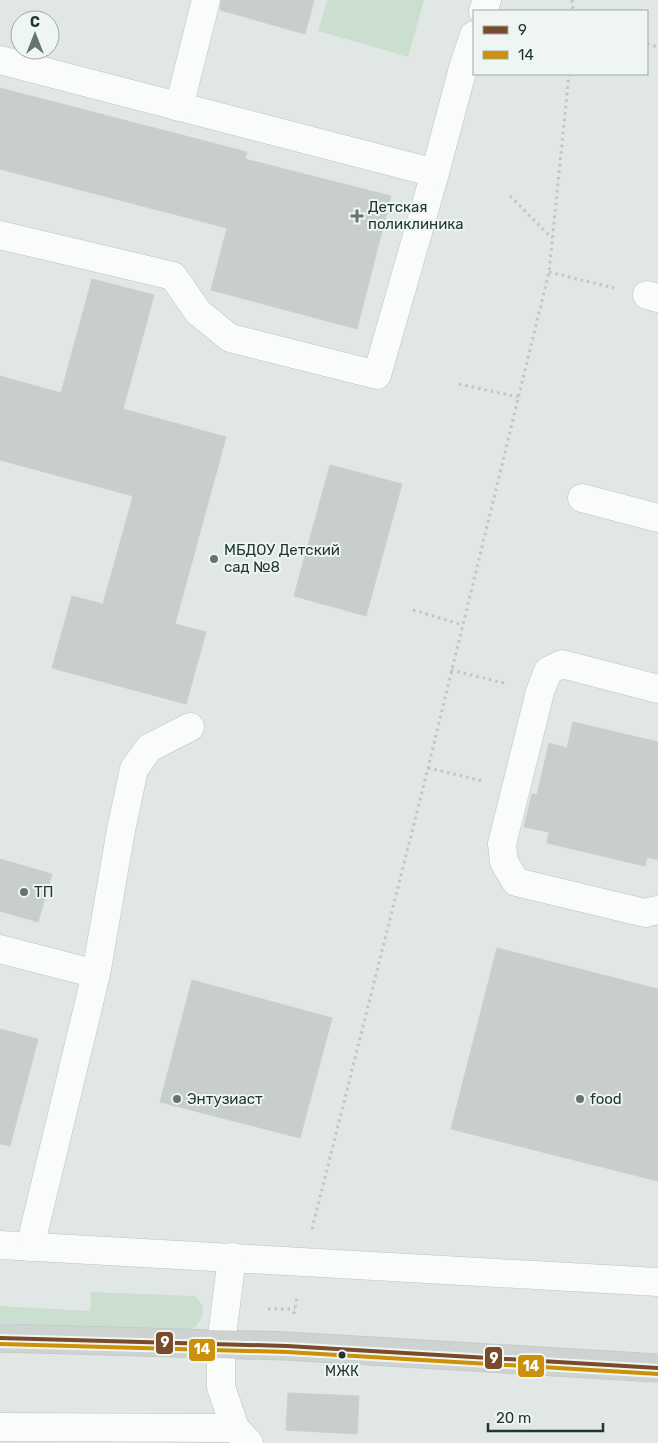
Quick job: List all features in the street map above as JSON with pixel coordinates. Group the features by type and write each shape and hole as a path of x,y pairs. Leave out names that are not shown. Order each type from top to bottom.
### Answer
{"main road":[{"path":"0,1338 287,1346 658,1368"}],"street":[{"path":"179,106 206,0"},
{"path":"0,235 173,276 198,312 230,338 377,375 473,38"},
{"path":"0,60 435,173"},
{"path":"582,498 658,518"},
{"path":"658,689 562,664 548,672 540,692 502,844 504,862 516,882 645,913 658,910"},
{"path":"30,1247 96,974 121,830 134,769 149,748 190,727"},
{"path":"0,949 96,974"},
{"path":"0,1245 658,1282"},
{"path":"0,1427 242,1435 221,1386 221,1344 232,1257"}],"path":[{"path":"287,1346 304,1262 428,768 549,272 569,75"},
{"path":"510,196 552,238"},
{"path":"549,272 652,297"},
{"path":"459,384 518,397"},
{"path":"414,610 463,625"},
{"path":"451,670 540,692"},
{"path":"428,768 516,790"}],"green space":[{"path":"327,0 424,0 408,57 318,31"},
{"path":"91,1292 194,1296 202,1305 203,1313 197,1325 184,1332 0,1323 0,1306 90,1311"}],"building":[{"path":"221,0 314,0 305,34 220,10"},
{"path":"0,88 247,152 245,159 391,196 357,329 211,290 227,228 0,169"},
{"path":"92,279 154,295 123,409 226,437 175,624 206,632 186,704 52,668 72,596 103,604 133,496 0,460 0,376 61,393"},
{"path":"330,465 402,484 366,616 294,596"},
{"path":"573,722 658,742 658,860 647,857 645,866 547,843 549,832 524,827 532,794 537,795 549,743 567,748"},
{"name":"ТП","path":"0,859 52,874 38,922 0,911"},
{"path":"497,948 658,989 658,1181 451,1129"},
{"path":"192,980 332,1018 300,1138 160,1102"},
{"path":"0,1029 38,1039 10,1146 0,1144"},
{"path":"288,1393 359,1396 357,1434 286,1430"}],"transit line":[{"name":"9","path":"0,1338 287,1346 658,1368"},
{"name":"14","path":"0,1344 287,1352 658,1374"}],"place":[{"name":"Детская поликлиника","path":"357,216"},
{"name":"МБДОУ Детский сад №8","path":"214,559"},
{"name":"ТП","path":"24,892"},
{"name":"Энтузиаст","path":"177,1099"},
{"name":"food","path":"580,1099"},
{"name":"МЖК","path":"342,1355"}]}
